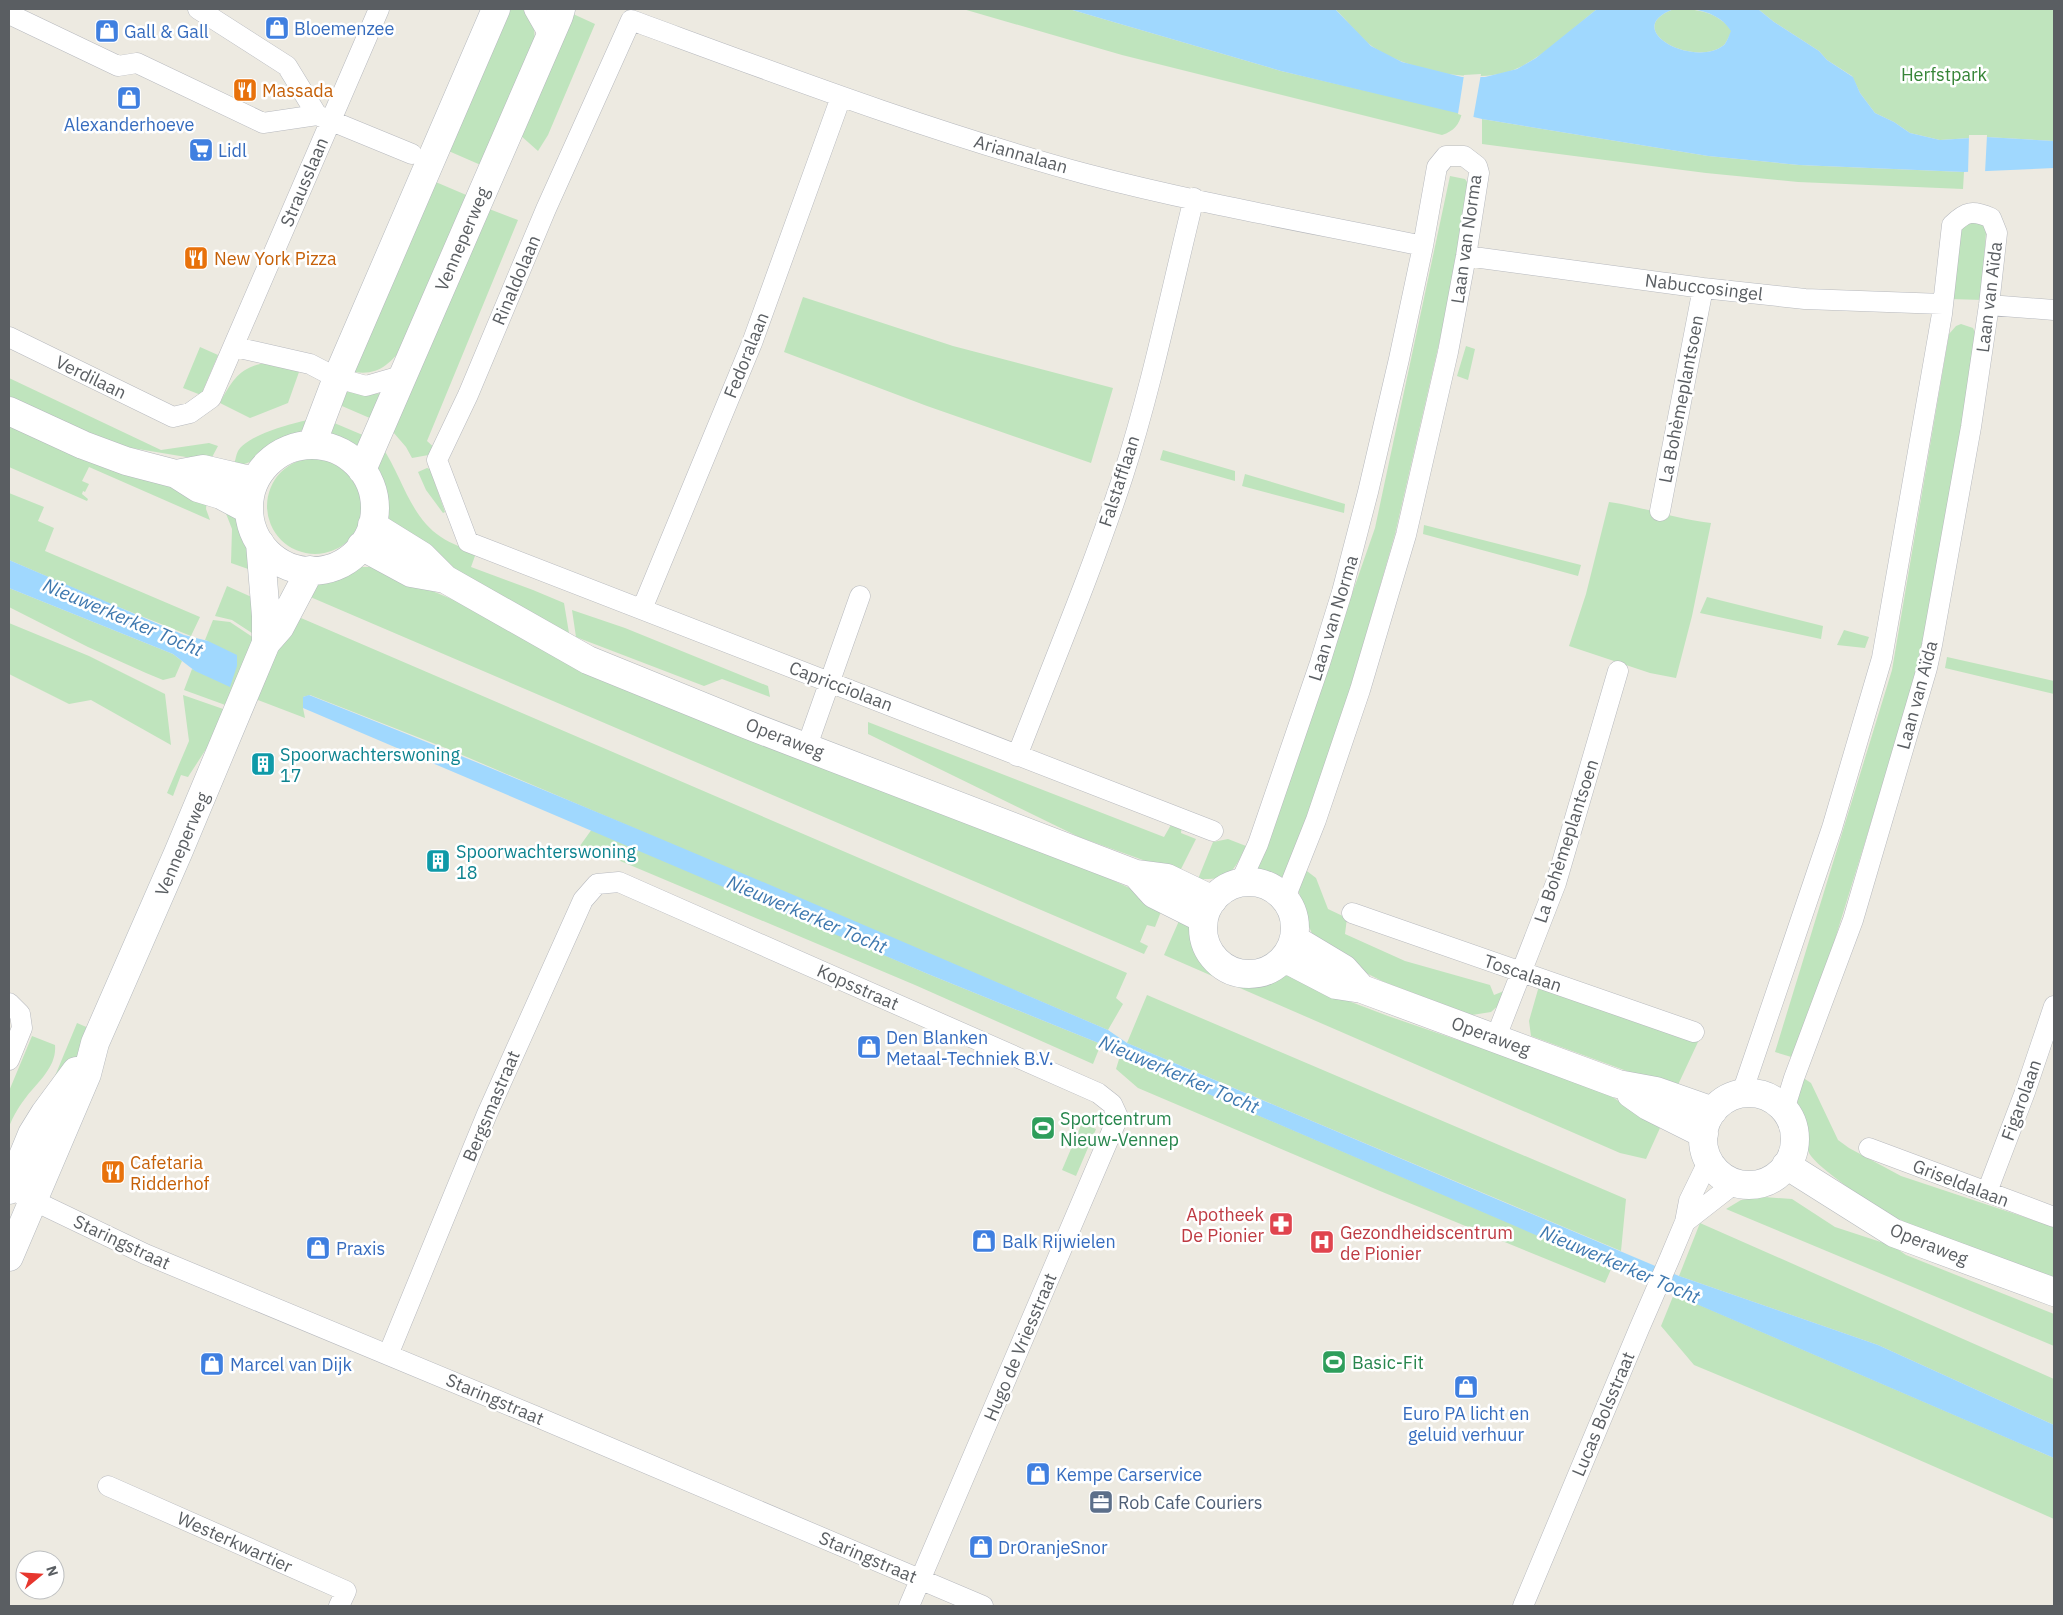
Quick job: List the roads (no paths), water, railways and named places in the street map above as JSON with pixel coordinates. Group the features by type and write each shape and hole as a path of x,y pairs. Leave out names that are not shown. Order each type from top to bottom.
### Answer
{"main road":[{"path":"312,444 337,378 496,9"},
{"name":"Venneperweg","path":"362,470 561,9"},
{"path":"9,410 83,445 126,461 176,474 198,488 221,495 249,510"},
{"path":"312,444 331,448 348,456 362,470 369,482 373,496 374,511 367,536 338,564 310,570 299,569 277,560 260,543 254,533 249,510 254,482 268,462 277,454 312,444"},
{"path":"176,474 203,469 254,482"},
{"name":"Operaweg","path":"367,536 422,556 444,579 588,660 748,725 807,746 1136,874 1167,878 1208,909"},
{"name":"Venneperweg","path":"260,543 266,616 266,643"},
{"name":"Venneperweg","path":"9,1257 17,1193 87,1074 96,1043 266,643 280,627 310,570"},
{"path":"1240,883 1264,884 1285,898 1294,917 1289,948 1274,967 1262,972 1248,974 1235,972 1223,966 1207,945 1203,932 1208,909 1229,886 1240,883"},
{"name":"Operaweg","path":"1289,948 1336,986 1362,989 1496,1037 1618,1084 1663,1094 1708,1135"},
{"path":"1742,1093 1756,1094 1768,1097 1784,1110 1793,1127 1795,1140 1792,1153 1778,1175 1766,1181 1753,1184 1734,1183 1717,1171 1708,1135 1721,1103 1742,1093"},
{"name":"Operaweg","path":"1786,1165 1894,1233 2054,1292"}],"street":[{"path":"198,9 287,66 324,118"},
{"name":"Strausslaan","path":"173,417 190,413 211,398 235,346 293,205 324,118 378,9"},
{"path":"534,9 550,37"},
{"path":"9,14 118,66 137,63 263,124 324,118 412,154"},
{"name":"Ariannalaan","path":"631,20 841,97 944,132 1087,174 1423,246"},
{"name":"Rinaldolaan","path":"468,542 437,460 468,394 546,209 631,20"},
{"name":"Fedoralaan","path":"642,609 755,335 841,97"},
{"name":"Laan van Norma","path":"1240,883 1258,844 1342,592 1370,483 1423,246 1437,167 1446,156 1464,156 1477,166 1479,173 1448,352 1406,535 1338,758 1285,898"},
{"name":"Falstafflaan","path":"1017,756 1053,668 1123,476 1144,403 1194,198"},
{"name":"Laan van Aïda","path":"1742,1093 1832,828 1882,658 1943,304 1952,225 1966,214 1979,213 1991,218 1997,233 1989,305 1970,436 1927,668 1853,920 1784,1110"},
{"name":"Nabuccosingel","path":"1466,256 1703,288 1806,298 1943,304"},
{"name":"La Bohèmeplantsoen","path":"1660,510 1703,288"},
{"path":"1989,305 2054,310"},
{"name":"Verdilaan","path":"9,337 173,417"},
{"path":"235,346 310,364 337,378 366,386 404,375"},
{"name":"Capricciolaan","path":"468,542 1213,831"},
{"path":"807,746 828,681 860,596"},
{"name":"La Bohèmeplantsoen","path":"1496,1037 1556,883 1618,671"},
{"name":"Kopsstraat","path":"619,882 1098,1092"},
{"name":"Bergsmastraat","path":"388,1355 487,1114 583,900 597,884 619,882"},
{"name":"Toscalaan","path":"1352,913 1694,1032"},
{"name":"Figarolaan","path":"1987,1192 2025,1092 2054,1006"},
{"path":"9,1060 22,1028 14,1009"},
{"name":"Hugo de Vriesstraat","path":"909,1606 1118,1117 1112,1104 1098,1092"},
{"name":"Lucas Bolsstraat","path":"1523,1606 1685,1222 1689,1201 1708,1135"},
{"name":"Griseldalaan","path":"1869,1148 2054,1217"},
{"name":"Lucas Bolsstraat","path":"1685,1222 1734,1183"},
{"name":"Staringstraat","path":"17,1193 146,1254 983,1606"},
{"name":"Westerkwartier","path":"108,1486 346,1591 339,1606"}],"water":[{"path":"1069,9 1335,9 1371,46 1402,62 1462,77 1485,77 1517,69 1536,58 1597,9 1674,9 1659,17 1654,26 1658,36 1667,44 1696,52 1711,51 1724,45 1731,31 1724,22 1715,16 1692,9 1758,9 1853,77 1860,93 1875,113 1894,122 1910,133 1940,140 1986,137 2054,141 2054,168 1964,172 1799,165 1708,156 1482,119 1281,71"},
{"name":"Nieuwerkerker Tocht","path":"9,560 184,635 208,641 237,655 237,666 230,687 195,671 173,654 9,588"},
{"name":"Nieuwerkerker Tocht","path":"309,695 710,859 1108,1030 1127,1043 1679,1276 1878,1345 2054,1425 2054,1458 1120,1056 1101,1044 928,974 303,708 303,697"}],"place":[{"name":"Bloemenzee","path":"277,28"},
{"name":"Gall & Gall","path":"107,31"},
{"name":"Massada","path":"245,90"},
{"name":"Alexanderhoeve","path":"129,98"},
{"name":"Lidl","path":"201,150"},
{"name":"New York Pizza","path":"196,258"},
{"name":"Spoorwachterswoning 17","path":"263,764"},
{"name":"Spoorwachterswoning 18","path":"438,861"},
{"name":"Den Blanken Metaal-Techniek B.V.","path":"869,1047"},
{"name":"Sportcentrum Nieuw-Vennep","path":"1043,1128"},
{"name":"Cafetaria Ridderhof","path":"113,1172"},
{"name":"Apotheek De Pionier","path":"1281,1224"},
{"name":"Balk Rijwielen","path":"984,1241"},
{"name":"Gezondheidscentrum de Pionier","path":"1322,1242"},
{"name":"Praxis","path":"318,1248"},
{"name":"Basic-Fit","path":"1334,1362"},
{"name":"Marcel van Dijk","path":"212,1364"},
{"name":"Euro PA licht en geluid verhuur","path":"1466,1387"},
{"name":"Kempe Carservice","path":"1038,1474"},
{"name":"Rob Cafe Couriers","path":"1101,1502"},
{"name":"DrOranjeSnor","path":"981,1547"}],"park label":[{"name":"Herfstpark","path":"1944,74"}]}
